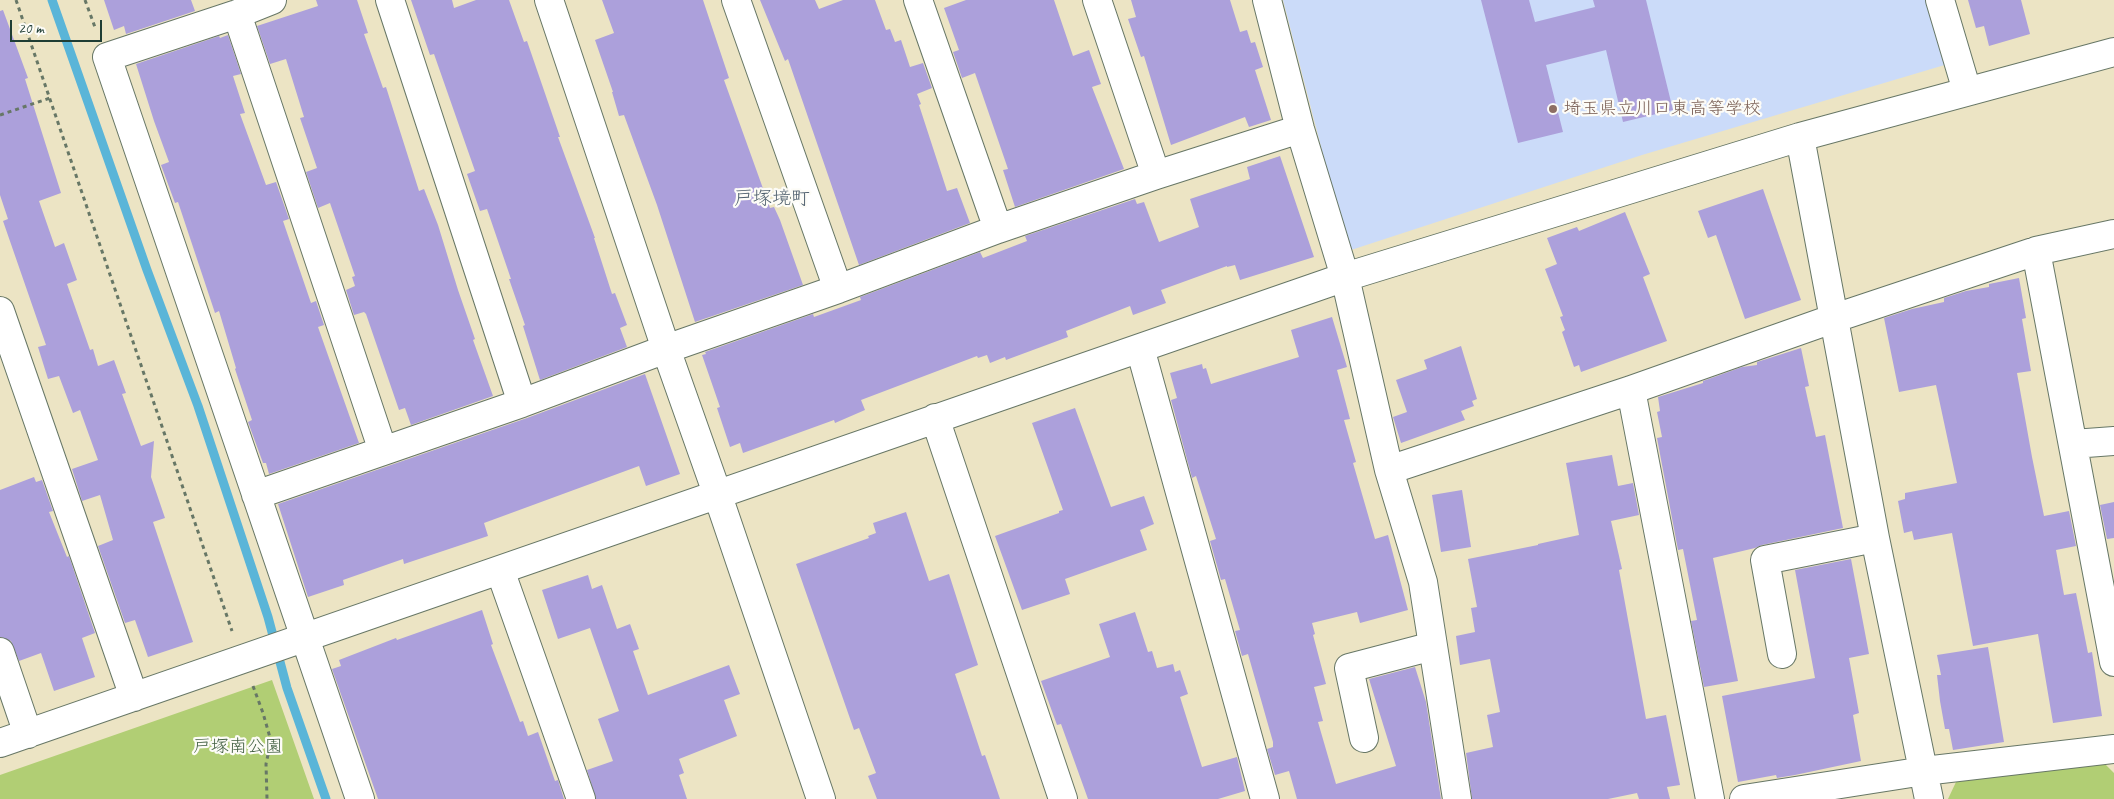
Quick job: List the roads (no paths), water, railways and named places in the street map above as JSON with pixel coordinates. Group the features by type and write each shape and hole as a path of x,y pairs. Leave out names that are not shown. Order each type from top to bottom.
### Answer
{"street":[{"path":"272,0 237,14 107,58 360,799"},
{"path":"390,0 522,403"},
{"path":"549,0 821,799"},
{"path":"736,0 838,289"},
{"path":"918,0 998,229"},
{"path":"1097,0 1156,175"},
{"path":"1267,0 1300,129 1345,277 1389,470 1423,582 1457,799"},
{"path":"1940,0 1967,91"},
{"path":"237,14 383,451"},
{"path":"0,743 718,496 935,418 1345,277 1800,137 2114,52"},
{"path":"256,495 522,403 666,348 838,289 998,229 1156,175 1300,129"},
{"path":"1800,137 1875,538 1929,799"},
{"path":"1389,470 1631,390 1835,318 2036,251 2114,234"},
{"path":"2036,251 2114,662"},
{"path":"0,311 134,697"},
{"path":"1140,348 1265,799"},
{"path":"1631,390 1710,799"},
{"path":"935,418 1063,799"},
{"path":"2073,444 2114,441"},
{"path":"1782,654 1765,560 1875,538"},
{"path":"500,570 581,799"},
{"path":"1364,738 1349,668 1433,646"},
{"path":"0,652 28,734"},
{"path":"1744,799 1924,771 2114,749"}],"waterway":[{"path":"52,0 147,270 198,406 268,617 287,688 326,799"}],"place":[{"name":"埼玉県立川口東高等学校","path":"1553,109"}],"district":[{"name":"戸塚境町","path":"772,199"}],"park label":[{"name":"戸塚南公園","path":"238,747"}]}
